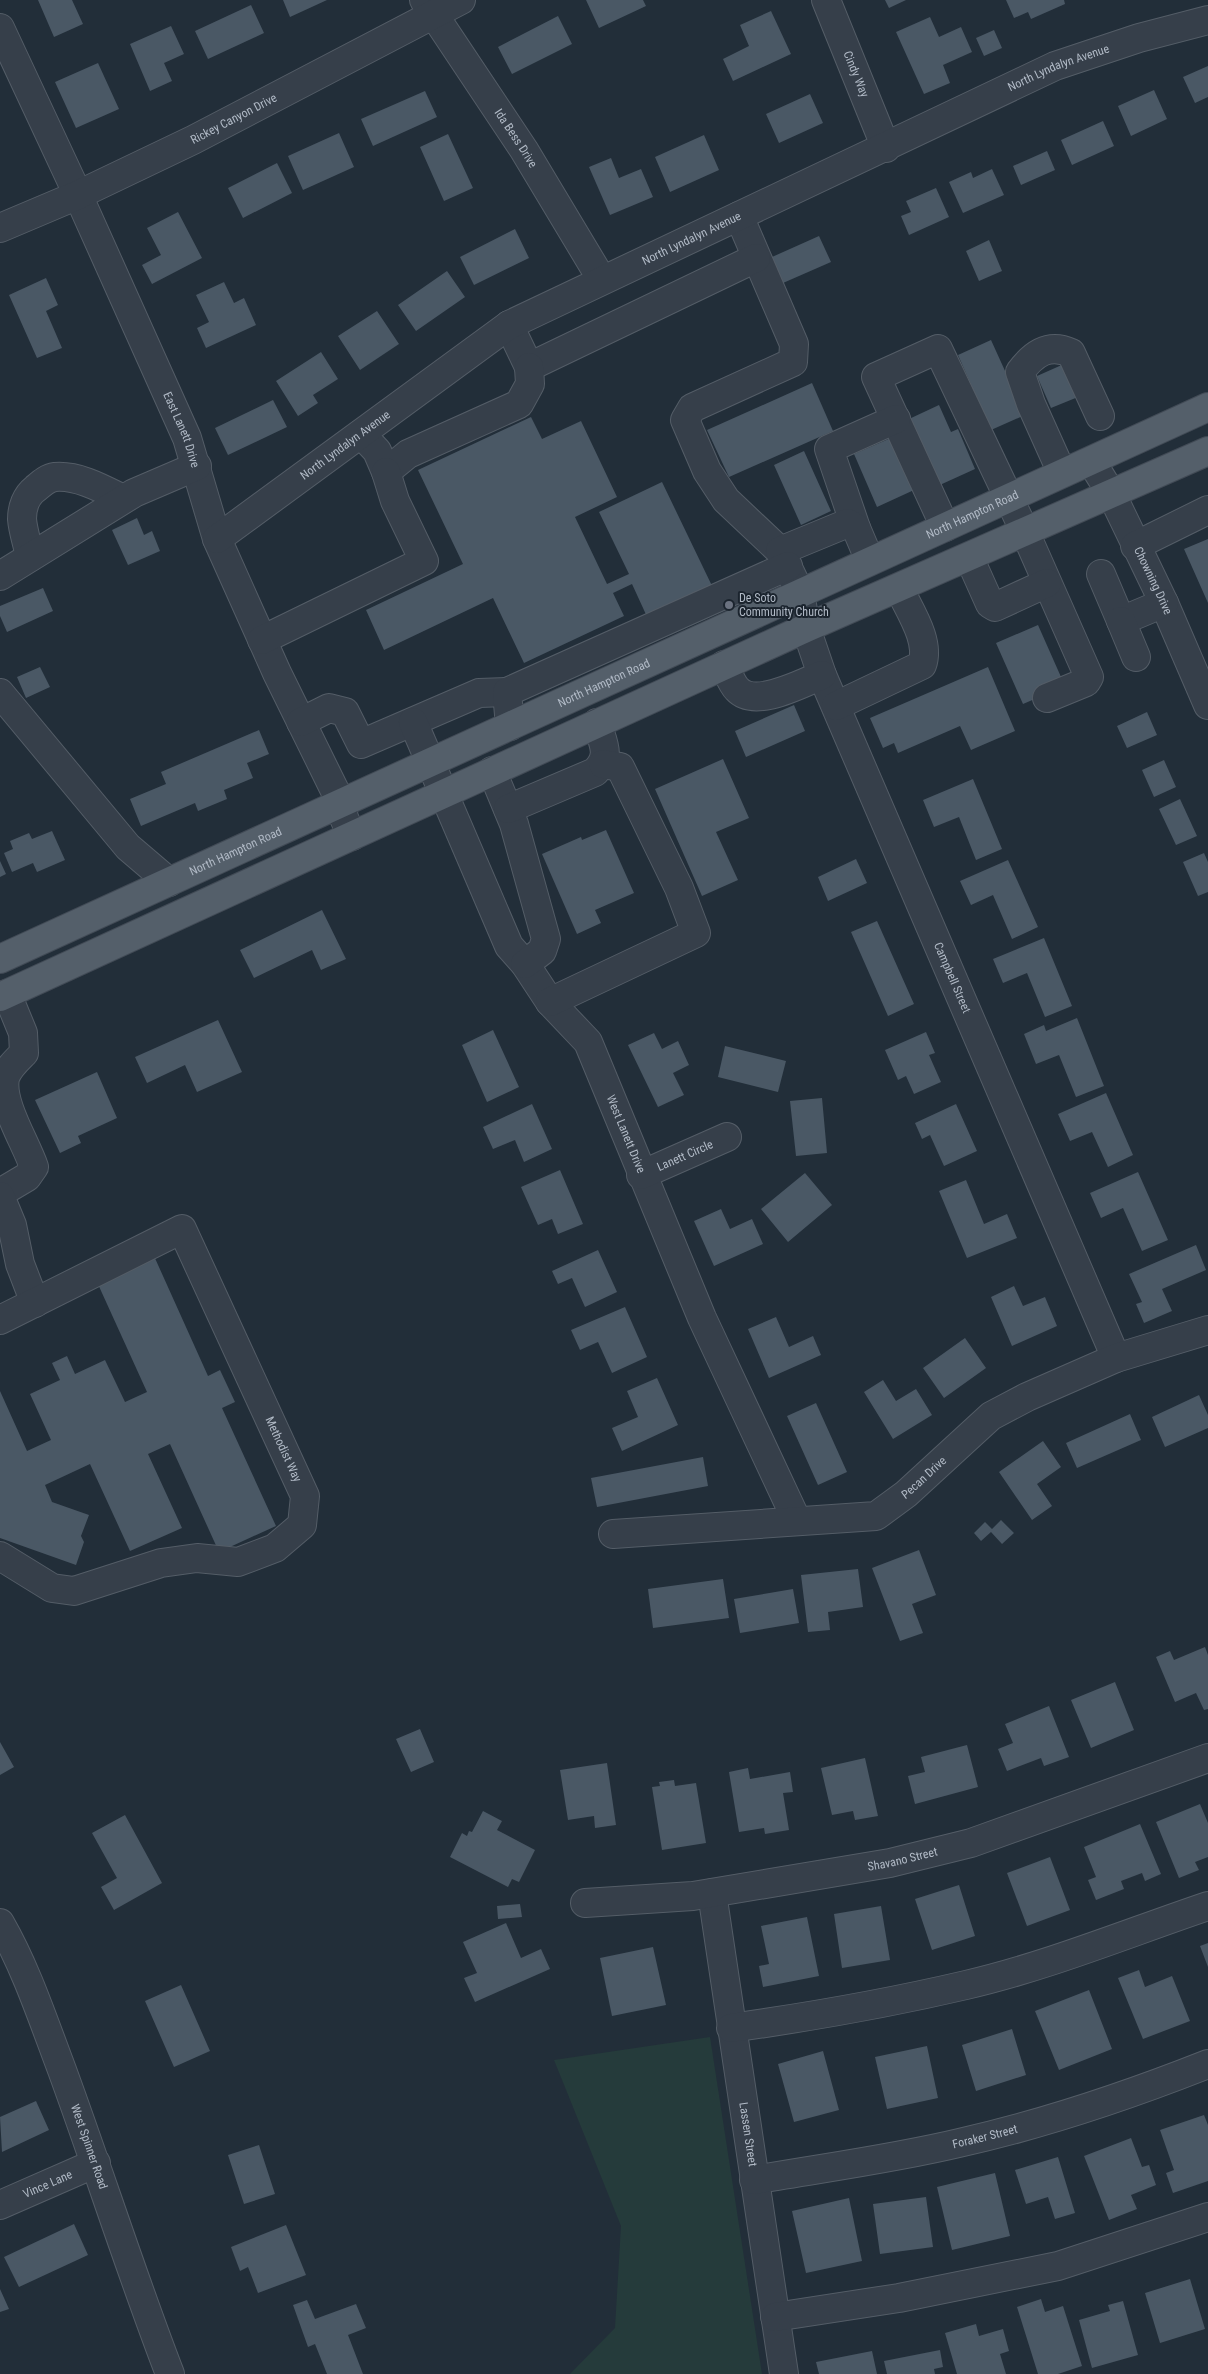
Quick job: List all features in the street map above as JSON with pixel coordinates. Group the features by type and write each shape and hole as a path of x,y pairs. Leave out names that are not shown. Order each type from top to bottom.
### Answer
{"main road":[{"name":"North Hampton Road","path":"0,959 1208,407"},
{"path":"3,995 806,628 1112,495 1208,451"},
{"path":"686,645 712,671"},
{"path":"510,726 524,757"}],"street":[{"name":"Rickey Canyon Drive","path":"0,228 78,195 193,140 429,7 461,0"},
{"name":"Cindy Way","path":"826,0 886,148"},
{"name":"Ida Bess Drive","path":"429,7 524,150 602,280"},
{"name":"North Lyndalyn Avenue","path":"217,539 509,325 886,148 1055,66 1140,38 1208,20"},
{"name":"East Lanett Drive","path":"0,28 188,438 217,539 262,640 341,803 344,818 352,836"},
{"path":"739,216 794,344 793,362 692,408 685,420 707,471 726,500 784,559"},
{"path":"529,367 756,258"},
{"path":"386,472 408,454 519,404 530,384 529,367 509,325"},
{"path":"1062,473 1031,404 1020,372 1029,360 1047,350 1060,348 1071,352 1100,416"},
{"path":"945,527 876,377 938,349 1025,532 1089,677 1086,682 1047,698"},
{"path":"870,561 856,528 830,449 896,419"},
{"path":"262,640 424,561 395,501 377,451 360,434"},
{"name":"Chowning Drive","path":"1091,462 1112,495 1164,603 1208,705"},
{"path":"0,576 123,499 197,466"},
{"path":"30,557 22,520 24,504 31,492 44,482 54,477 72,478 97,486 123,499"},
{"path":"1136,546 1208,510"},
{"path":"301,722 329,708 345,712 361,744 479,693 507,692 784,559 848,523 856,528"},
{"path":"969,557 990,604 994,607 1047,583"},
{"name":"Campbell Street","path":"784,559 800,593 806,628 822,675 1116,1358"},
{"path":"1101,574 1136,657"},
{"path":"836,706 922,665 926,655 924,643 899,588"},
{"path":"1121,621 1164,603"},
{"path":"712,671 738,690 751,696 766,697 822,675"},
{"path":"507,692 510,726"},
{"path":"0,693 128,847 169,882"},
{"name":"West Lanett Drive","path":"413,722 432,762 510,946 525,964 550,1002 588,1042 702,1318 797,1521"},
{"path":"508,810 594,772 603,764 606,754 597,723"},
{"path":"550,1002 696,933 679,888 620,767 603,764"},
{"path":"492,771 508,810 546,939 542,951 525,964"},
{"path":"0,1193 27,1177 34,1167 10,1115 6,1096 5,1078 12,1065 24,1053 23,1033 3,995"},
{"name":"Lanett Circle","path":"641,1174 727,1137"},
{"path":"0,1196 12,1225 29,1305"},
{"name":"Methodist Way","path":"0,1320 182,1229 305,1496 302,1525 275,1548 238,1562 197,1558 161,1563 74,1591 52,1588 0,1556"},
{"path":"0,1252 29,1305"},
{"name":"Pecan Drive","path":"613,1534 876,1516 906,1494 990,1416 1027,1397 1116,1358 1208,1330"},
{"name":"Shavano Street","path":"585,1903 712,1893 890,1862 971,1843 1208,1758"},
{"name":"Lassen Street","path":"712,1893 784,2374"},
{"path":"731,2028 967,1985 1068,1954 1208,1906"},
{"name":"West Spinner Road","path":"0,1923 9,1939 41,2013 170,2374"},
{"name":"Foraker Street","path":"754,2180 968,2141 1044,2122 1208,2064"},
{"name":"Vince Lane","path":"0,2205 96,2163"},
{"path":"775,2317 899,2298 1058,2266 1208,2217"}],"green space":[{"path":"710,2037 762,2374 570,2374 615,2328 621,2226 554,2060"}],"building":[{"path":"38,0 72,0 83,24 54,37"},
{"path":"283,0 327,0 290,17"},
{"path":"586,0 643,0 646,6 599,28"},
{"path":"885,0 906,0 889,8"},
{"path":"1006,0 1064,0 1065,4 1031,19 1028,12 1014,18"},
{"path":"251,5 264,33 208,59 195,31"},
{"path":"771,11 791,54 733,81 723,59 749,46 740,25"},
{"path":"558,16 572,44 512,74 498,47"},
{"path":"930,17 939,37 961,27 972,52 943,65 950,83 924,94 896,32"},
{"path":"171,26 184,54 164,63 172,81 150,91 130,44"},
{"path":"994,30 1002,48 984,56 976,38"},
{"path":"98,63 119,109 76,128 55,82"},
{"path":"1208,66 1208,97 1195,103 1183,77"},
{"path":"1154,90 1167,119 1131,136 1118,106"},
{"path":"425,91 437,117 373,146 361,119"},
{"path":"810,94 823,123 779,143 766,114"},
{"path":"1103,121 1114,146 1072,165 1061,140"},
{"path":"339,133 354,167 303,190 288,156"},
{"path":"448,134 473,188 444,201 420,147"},
{"path":"704,135 719,170 670,192 655,157"},
{"path":"1047,151 1055,170 1021,185 1013,166"},
{"path":"611,158 619,178 641,169 653,197 610,215 589,167"},
{"path":"277,163 292,193 243,218 228,188"},
{"path":"992,169 1004,195 963,213 949,182 971,172 973,178"},
{"path":"936,188 949,217 909,235 901,216 911,212 906,201"},
{"path":"178,212 202,258 152,284 142,265 161,255 147,228"},
{"path":"515,229 529,258 474,285 460,257"},
{"path":"819,236 831,262 783,283 772,257"},
{"path":"989,240 1002,271 979,281 966,251"},
{"path":"447,271 465,297 416,331 398,305"},
{"path":"46,278 58,305 46,311 62,348 37,358 9,295"},
{"path":"224,282 234,303 244,298 256,325 206,348 197,328 209,322 196,295"},
{"path":"377,311 399,344 360,370 338,336"},
{"path":"991,340 1025,415 991,430 958,355"},
{"path":"321,352 338,379 313,395 318,403 298,416 276,381"},
{"path":"1064,364 1078,397 1051,408 1037,376"},
{"path":"812,383 833,431 729,477 707,430"},
{"path":"273,400 287,427 228,455 215,428"},
{"path":"939,405 951,432 958,429 975,469 931,489 909,419"},
{"path":"531,417 542,439 581,421 617,497 575,517 607,584 629,574 599,512 662,482 714,590 649,621 632,584 613,593 624,616 524,663 493,598 384,650 366,610 463,564 418,470"},
{"path":"891,438 914,490 877,507 854,454"},
{"path":"804,451 831,511 801,525 774,465"},
{"path":"137,518 144,535 152,531 160,551 128,565 112,530"},
{"path":"1208,539 1208,603 1184,549"},
{"path":"43,588 53,611 7,632 0,616 0,606"},
{"path":"1038,625 1065,686 1023,704 996,643"},
{"path":"40,667 50,687 26,698 17,677"},
{"path":"988,667 1015,731 971,750 960,726 898,753 894,743 883,748 870,718"},
{"path":"794,705 805,731 746,757 735,731"},
{"path":"1147,712 1157,735 1127,748 1117,726"},
{"path":"259,730 269,754 247,763 253,778 224,790 227,799 198,811 195,803 141,826 130,799 166,784 161,772"},
{"path":"723,759 749,818 716,832 738,880 702,896 655,789"},
{"path":"1164,760 1176,787 1154,797 1142,770"},
{"path":"973,779 1002,849 976,860 959,817 934,827 923,800"},
{"path":"1180,799 1197,836 1176,845 1159,809"},
{"path":"606,830 634,893 595,910 601,923 577,934 542,854 581,837 582,840"},
{"path":"52,831 65,860 37,872 33,863 12,872 4,853 13,849 10,841 29,833 32,839"},
{"path":"1204,853 1208,862 1208,892 1198,896 1183,862"},
{"path":"856,859 867,883 828,901 818,877"},
{"path":"1008,860 1038,927 1012,939 993,895 971,905 960,881"},
{"path":"0,861 6,874 0,877"},
{"path":"322,910 346,959 321,970 312,950 254,978 240,950"},
{"path":"877,921 914,1004 888,1016 851,932"},
{"path":"1044,938 1072,1006 1045,1017 1027,973 1003,983 993,959"},
{"path":"1077,1018 1104,1086 1076,1097 1059,1055 1036,1064 1024,1034 1044,1025 1046,1031"},
{"path":"218,1020 242,1072 197,1092 185,1065 147,1083 135,1057"},
{"path":"493,1030 519,1087 487,1102 462,1045"},
{"path":"926,1032 935,1053 929,1055 941,1082 914,1094 906,1076 898,1080 885,1050"},
{"path":"654,1033 662,1049 678,1041 689,1065 673,1073 684,1095 658,1107 628,1045"},
{"path":"725,1046 786,1061 778,1092 718,1077"},
{"path":"97,1072 117,1118 78,1136 81,1143 60,1153 35,1100"},
{"path":"1106,1093 1133,1155 1108,1167 1092,1132 1070,1141 1058,1114"},
{"path":"822,1098 827,1153 796,1156 790,1101"},
{"path":"532,1104 552,1149 524,1162 515,1140 493,1149 483,1127"},
{"path":"956,1104 977,1151 944,1166 930,1135 922,1139 915,1123"},
{"path":"560,1170 583,1224 558,1234 552,1219 538,1225 521,1187"},
{"path":"1138,1172 1168,1240 1142,1251 1123,1208 1101,1218 1090,1193"},
{"path":"805,1173 832,1205 788,1242 761,1209"},
{"path":"966,1180 984,1224 1007,1214 1017,1238 967,1258 939,1191"},
{"path":"721,1209 730,1229 752,1219 763,1244 714,1266 694,1221"},
{"path":"1196,1245 1206,1270 1162,1289 1172,1311 1144,1323 1136,1304 1142,1302 1129,1274"},
{"path":"598,1250 617,1292 585,1307 572,1278 558,1284 552,1271"},
{"path":"154,1256 208,1376 220,1370 235,1402 222,1408 276,1526 219,1552 170,1444 148,1454 182,1528 130,1551 90,1464 45,1485 52,1502 89,1515 81,1536 84,1542 76,1565 0,1538 0,1391 27,1451 51,1440 30,1394 60,1380 52,1363 67,1356 75,1374 105,1360 125,1402 147,1392 97,1282"},
{"path":"1014,1286 1023,1306 1045,1297 1057,1326 1012,1346 991,1297"},
{"path":"625,1307 647,1357 612,1373 598,1342 580,1350 571,1330"},
{"path":"776,1317 789,1347 813,1336 821,1355 769,1378 748,1329"},
{"path":"965,1338 986,1368 944,1398 923,1368"},
{"path":"657,1378 678,1425 622,1451 612,1428 638,1417 627,1391"},
{"path":"883,1380 896,1401 916,1389 932,1415 893,1439 864,1392"},
{"path":"1199,1395 1208,1415 1208,1428 1165,1447 1152,1417"},
{"path":"816,1403 847,1472 818,1485 787,1416"},
{"path":"1130,1414 1141,1440 1077,1468 1066,1443"},
{"path":"1043,1441 1061,1467 1037,1484 1052,1506 1032,1520 999,1472"},
{"path":"703,1457 708,1486 597,1507 591,1478"},
{"path":"1001,1520 1014,1533 1002,1544 991,1532 981,1541 974,1533 985,1522 992,1529"},
{"path":"919,1550 936,1595 912,1604 923,1633 900,1641 872,1568"},
{"path":"858,1569 863,1607 828,1612 830,1630 808,1632 801,1575"},
{"path":"723,1579 729,1618 653,1628 648,1589"},
{"path":"793,1589 799,1623 740,1633 734,1599"},
{"path":"1205,1647 1208,1655 1208,1709 1204,1710 1196,1693 1175,1702 1156,1657 1170,1651 1174,1660"},
{"path":"1115,1682 1134,1730 1091,1748 1071,1700"},
{"path":"1049,1706 1069,1757 1044,1766 1041,1758 1007,1771 998,1749 1013,1743 1005,1724"},
{"path":"420,1729 434,1762 411,1772 396,1739"},
{"path":"0,1742 14,1767 0,1775"},
{"path":"967,1745 978,1787 915,1804 908,1776 925,1772 921,1757"},
{"path":"865,1758 878,1816 855,1820 853,1811 832,1815 821,1768"},
{"path":"607,1763 616,1825 595,1828 594,1816 568,1820 560,1770"},
{"path":"748,1768 750,1779 790,1772 793,1792 783,1793 789,1830 765,1834 764,1828 739,1832 729,1772"},
{"path":"674,1780 675,1786 696,1783 706,1843 662,1850 652,1787 660,1786 659,1782"},
{"path":"1200,1804 1208,1823 1208,1857 1195,1862 1199,1870 1179,1878 1156,1822"},
{"path":"483,1811 502,1821 497,1830 535,1850 519,1882 512,1879 508,1887 450,1857 462,1833 467,1836 469,1831 472,1832"},
{"path":"125,1815 162,1883 114,1910 101,1887 117,1878 92,1833"},
{"path":"1140,1824 1161,1874 1145,1881 1142,1873 1121,1881 1124,1889 1096,1900 1088,1880 1096,1877 1084,1847"},
{"path":"1050,1857 1070,1910 1027,1926 1007,1873"},
{"path":"959,1885 975,1936 932,1950 915,1899"},
{"path":"520,1904 522,1917 498,1919 497,1906"},
{"path":"881,1906 890,1960 842,1968 834,1914"},
{"path":"807,1917 819,1976 763,1987 759,1966 769,1964 761,1926"},
{"path":"506,1923 521,1958 541,1949 550,1969 475,2002 464,1978 477,1973 463,1942"},
{"path":"1208,1943 1208,1967 1200,1946"},
{"path":"653,1947 666,2005 612,2016 600,1958"},
{"path":"1139,1970 1145,1987 1172,1976 1190,2021 1143,2039 1118,1978"},
{"path":"181,1985 210,2051 174,2067 145,2001"},
{"path":"1089,1990 1112,2049 1059,2070 1035,2011"},
{"path":"1012,2029 1026,2075 976,2091 962,2045"},
{"path":"927,2046 938,2098 887,2109 875,2057"},
{"path":"823,2051 839,2110 794,2122 778,2064"},
{"path":"36,2101 49,2130 2,2152 0,2117"},
{"path":"1204,2115 1208,2125 1208,2181 1173,2193 1166,2173 1174,2170 1160,2130"},
{"path":"1131,2138 1142,2167 1149,2165 1156,2185 1131,2195 1137,2209 1109,2220 1084,2156"},
{"path":"259,2145 275,2194 244,2204 228,2155"},
{"path":"1058,2157 1075,2213 1055,2219 1048,2197 1026,2204 1015,2170"},
{"path":"995,2173 1010,2236 952,2250 937,2187"},
{"path":"926,2197 933,2247 880,2254 873,2204"},
{"path":"849,2198 862,2261 806,2273 792,2211"},
{"path":"74,2224 88,2255 19,2287 4,2257"},
{"path":"286,2225 306,2275 258,2293 248,2267 240,2271 231,2247"},
{"path":"1190,2279 1205,2329 1160,2343 1145,2293"},
{"path":"0,2289 9,2309 0,2312"},
{"path":"1041,2299 1045,2312 1063,2306 1082,2366 1058,2374 1038,2374 1017,2307"},
{"path":"307,2300 315,2319 356,2304 366,2328 348,2335 363,2374 327,2374 315,2344 308,2347 293,2305"},
{"path":"1123,2301 1138,2355 1092,2368 1079,2320 1110,2311 1108,2305"},
{"path":"976,2324 979,2336 1003,2329 1009,2351 1000,2354 1006,2374 957,2374 945,2333"},
{"path":"940,2350 943,2367 934,2369 935,2374 887,2374 884,2361"},
{"path":"872,2351 877,2374 819,2374 816,2362"}],"place":[{"name":"De Soto Community Church","path":"729,605"}]}
